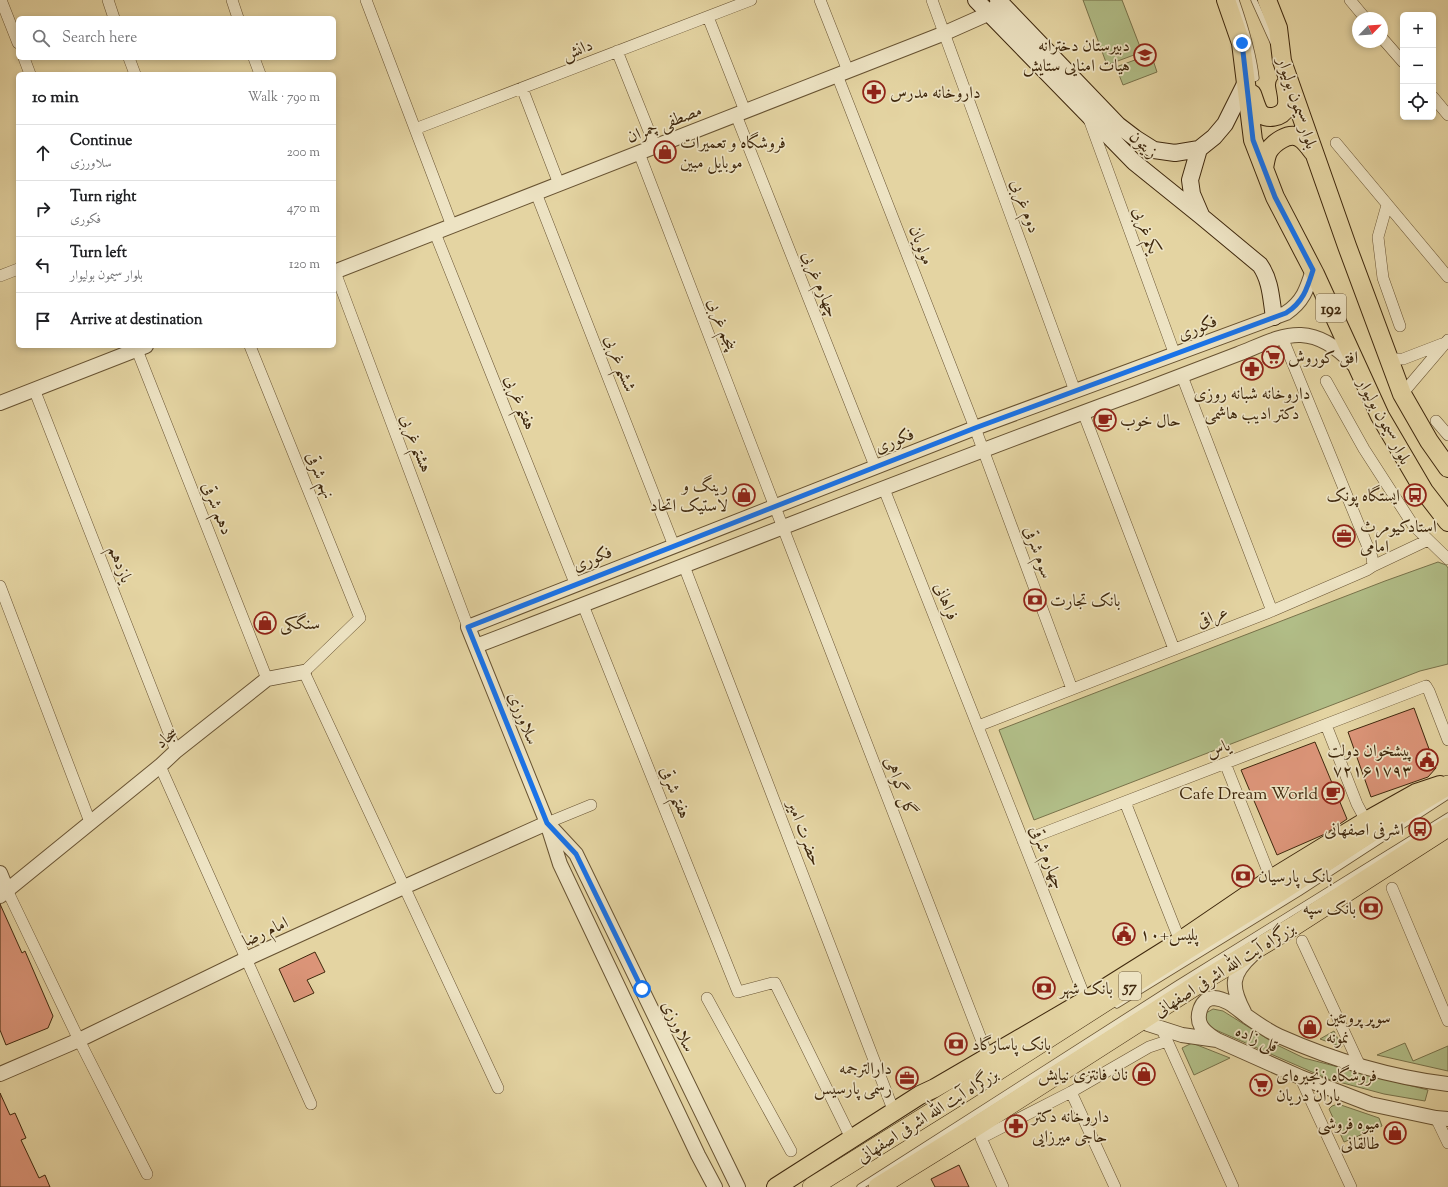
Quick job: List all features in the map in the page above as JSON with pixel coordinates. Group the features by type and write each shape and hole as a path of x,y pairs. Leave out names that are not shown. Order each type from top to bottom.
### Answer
{"highway":[{"name":"بزرگراه آیت الله اشرفی اصفهانی","path":"812,1187 1278,893 1376,829 1448,785"},
{"name":"بزرگراه آیت الله اشرفی اصفهانی","path":"878,1187 1448,827"}],"main road":[{"name":"زیتون","path":"976,0 998,4 1118,125 1154,150 1175,153 1199,149 1214,138 1225,124 1246,82"},
{"name":"بلوار سیمون بولیوار","path":"1226,0 1242,43 1253,140 1275,197 1330,304 1358,371 1380,416 1424,490 1448,522"},
{"name":"بلوار سیمون بولیوار","path":"1267,0 1278,28 1282,61 1347,246 1402,394 1429,441 1448,468"},
{"name":"زیتون","path":"998,4 1088,116 1134,162 1245,252 1263,269 1269,283 1274,317"},
{"path":"1246,82 1259,112 1269,117 1279,115 1286,108 1287,102 1282,61"},
{"path":"1264,168 1268,153 1275,144 1282,139 1292,136 1300,138 1315,154"},
{"path":"1199,149 1190,180 1192,194 1201,216"},
{"path":"776,1187 920,1095 935,1088 1086,1000 1180,941 1271,879 1366,821 1416,793 1448,782"}],"street":[{"path":"1,0 16,38"},
{"path":"108,0 113,16"},
{"path":"232,0 237,16"},
{"path":"366,0 452,226"},
{"name":"دانش","path":"415,129 751,0"},
{"name":"مولویان","path":"820,0 842,73 983,450"},
{"name":"دوم غربی","path":"932,0 1075,391"},
{"path":"1350,0 1360,12"},
{"name":"مصطفی چمران","path":"336,271 945,33 998,4"},
{"name":"چهارم غربی","path":"708,17 741,113 875,466"},
{"path":"1388,45 1400,59"},
{"path":"617,51 655,146"},
{"path":"25,60 29,72"},
{"path":"130,60 134,72"},
{"path":"255,60 259,72"},
{"path":"522,88 559,184"},
{"path":"1436,101 1448,115"},
{"name":"یکم غربی","path":"1088,116 1175,355"},
{"path":"1336,144 1448,277"},
{"name":"پنجم غربی","path":"639,153 783,527"},
{"name":"ششم غربی","path":"536,193 674,546"},
{"path":"1387,205 1378,237 1383,278 1400,326"},
{"name":"هفتم غربی","path":"435,233 576,584"},
{"name":"فکوری","path":"468,627 775,507 875,466 1286,313 1296,306 1306,293 1313,270"},
{"path":"0,276 16,271"},
{"name":"هشتم غربی","path":"336,277 468,627"},
{"path":"476,646 983,450 1282,337 1300,334 1332,344 1344,354 1358,371"},
{"path":"1282,337 1372,557 1373,566"},
{"path":"1389,359 1403,359 1446,342"},
{"path":"1402,394 1446,342"},
{"path":"0,403 141,348"},
{"name":"دهم شرقی","path":"141,348 267,679"},
{"name":"نهم شرقی","path":"251,348 360,618 304,672"},
{"path":"1182,376 1272,611"},
{"path":"1326,381 1364,449 1413,525 1448,559"},
{"name":"یازدهم","path":"34,390 176,751"},
{"path":"0,391 21,395"},
{"path":"1083,412 1174,649"},
{"path":"1436,421 1448,435"},
{"name":"سوم شرقی","path":"983,450 1072,689"},
{"name":"فراهانی","path":"884,489 978,726"},
{"name":"گل گواهی","path":"783,527 988,1057"},
{"name":"عراقی","path":"978,726 1272,611 1367,570 1428,540"},
{"name":"حضرت امیر","path":"684,566 894,1112"},
{"path":"0,586 90,822"},
{"name":"هفتم شرقی","path":"583,605 738,992 772,982 775,983 851,1138"},
{"name":"سلاورزی","path":"468,627 547,823 560,864 714,1187"},
{"path":"304,672 498,1088"},
{"name":"سجاد","path":"4,893 160,766 176,751 267,679 304,672"},
{"name":"یاس","path":"1023,841 1426,686 1448,740"},
{"path":"1326,725 1357,804 1366,821"},
{"name":"چهارم شرقی","path":"978,726 1086,1000"},
{"path":"1225,763 1271,879"},
{"path":"160,766 312,1104"},
{"path":"1125,802 1180,941"},
{"path":"547,823 592,806"},
{"name":"سلاورزی","path":"547,823 576,854 738,1187"},
{"name":"امام رضا","path":"0,1074 79,1040 246,959 547,823"},
{"path":"0,873 4,893 147,1174"},
{"path":"1392,888 1448,1021"},
{"path":"1302,941 1360,1066"},
{"name":"قلی زاده","path":"1267,942 1246,961 1237,974 1234,983 1235,992 1246,1016 1270,1032 1360,1066 1395,1075 1448,1084"},
{"path":"706,998 791,1151"},
{"path":"1217,1040 1206,1033 1200,1025 1199,1013 1205,1002 1212,998 1224,1000 1246,1016"},
{"name":"قلی زاده","path":"1142,1020 1164,1035 1182,1034 1217,1040 1300,1077 1370,1104 1442,1118"},
{"path":"1004,1187 982,1138 1071,1092 1149,1047 1164,1035 1233,1187"},
{"path":"1300,1077 1351,1187"},
{"path":"1071,1092 1115,1187"},
{"path":"1442,1118 1448,1143"},
{"path":"698,1155 717,1145"}],"lane":[{"path":"1236,0 1247,34 1256,78 1246,82"},
{"path":"1254,0 1282,61"},
{"path":"1114,1007 1299,892 1448,796"},
{"path":"860,1187 1177,984 1448,816"}],"green space":[{"path":"1083,0 1122,0 1142,52 1107,65"},
{"path":"1151,54 1157,72 1123,85 1116,67"},
{"path":"1438,562 1446,565 1448,568 1448,664 1420,671 1034,820 999,730"},
{"path":"1213,1009 1223,1011 1277,1045 1304,1058 1428,1090 1425,1101 1384,1094 1328,1079 1209,1027 1205,1019 1206,1013"},
{"path":"1334,1031 1342,1047 1320,1039"},
{"path":"1192,1043 1230,1058 1194,1075 1182,1048"},
{"path":"1405,1043 1413,1061 1448,1046 1448,1071 1377,1055"},
{"path":"1338,1104 1379,1118 1382,1126 1344,1142 1329,1109"}],"building":[{"path":"1414,708 1436,768 1428,777 1371,797 1348,732"},
{"path":"1315,742 1347,819 1325,834 1277,855 1241,770"},
{"path":"0,904 22,953 25,951 53,1016 48,1028 6,1045 0,1030"},
{"path":"315,952 325,972 307,980 314,993 294,1002 279,969"},
{"path":"0,1093 10,1115 15,1113 26,1138 21,1140 39,1178 45,1175 50,1187 0,1187"},
{"path":"959,1165 969,1187 935,1187 931,1179"}],"place":[{"name":"دبیرستان دخترانه هیات امنایی ستایش","path":"1145,55"},
{"name":"داروخانه مدرس","path":"874,92"},
{"name":"فروشگاه و تعمیرات موبایل مبین","path":"665,152"},
{"name":"افق کوروش","path":"1273,357"},
{"name":"داروخانه شبانه روزی دکتر ادیب هاشمی","path":"1252,369"},
{"name":"حال خوب","path":"1105,420"},
{"name":"رینگ و لاستیک اتحاد","path":"744,495"},
{"name":"ایستگاه پونک","path":"1415,495"},
{"name":"استادکیومرث امامی","path":"1344,536"},
{"name":"بانک تجارت","path":"1035,600"},
{"name":"سنگکی","path":"265,623"},
{"name":"پیشخوان دولت ۷۲۱۶۱۷۹۳","path":"1427,760"},
{"name":"Cafe Dream World","path":"1333,793"},
{"name":"اشرفی اصفهانی","path":"1420,829"},
{"name":"بانک پارسیان","path":"1243,876"},
{"name":"بانک سپه","path":"1371,908"},
{"name":"پلیس+۱۰","path":"1124,934"},
{"name":"بانک شهر","path":"1044,988"},
{"name":"سوپر پروتئین نمونه","path":"1310,1027"},
{"name":"بانک پاسارگاد","path":"956,1044"},
{"name":"نان فانتزی نیایش","path":"1144,1074"},
{"name":"دارالترجمه رسمی پارسیس","path":"907,1078"},
{"name":"فروشگاه زنجیره‌ای یاران دریان","path":"1261,1085"},
{"name":"داروخانه دکتر حاجی میرزایی","path":"1016,1126"},
{"name":"میوه فروشی طالقانی","path":"1395,1133"}],"route":[{"path":"642,989 576,854 547,823 468,627 775,507 875,466 1286,313 1296,306 1302,296 1306,293 1313,270 1275,197 1253,140 1242,43"}]}
